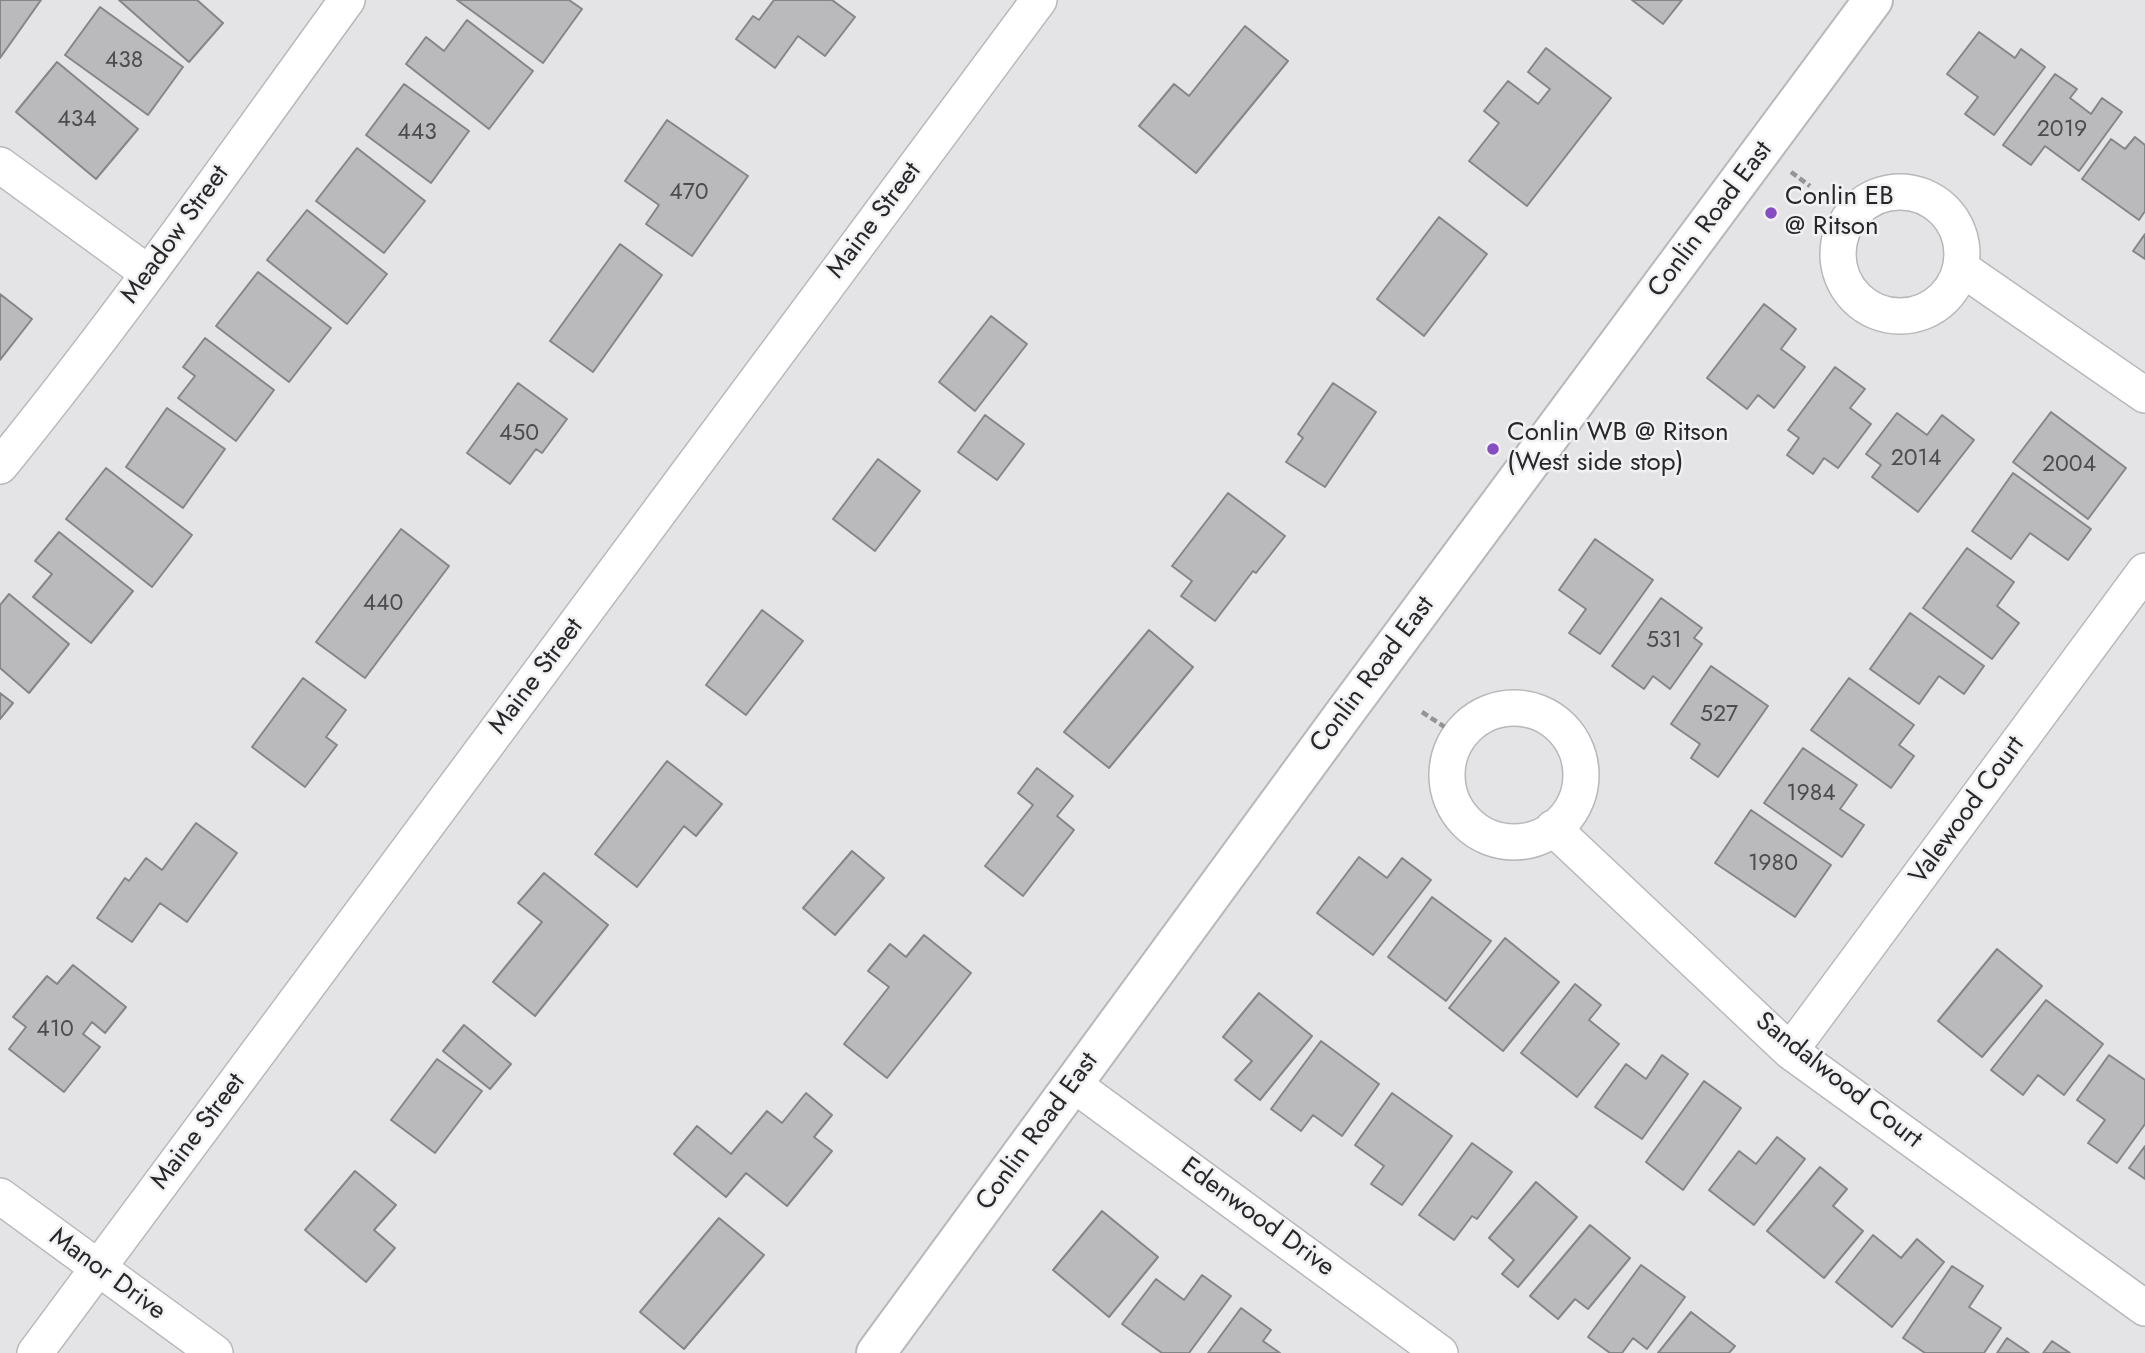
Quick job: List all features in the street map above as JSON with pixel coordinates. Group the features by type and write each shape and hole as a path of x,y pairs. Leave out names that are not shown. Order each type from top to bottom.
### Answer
{"street":[{"name":"Meadow Street","path":"0,466 148,274 347,0"},
{"name":"Maine Street","path":"35,1353 1039,0"},
{"name":"Conlin Road East","path":"876,1353 1362,689 1873,0"},
{"path":"0,165 148,274"},
{"path":"1909,193 1933,201 1952,219 1962,243 1961,268 1948,295 1924,313 1894,317 1866,306 1845,284 1838,255 1845,226 1840,209 1861,206 1884,194 1909,193"},
{"path":"1961,268 2145,395"},
{"name":"Valewood Court","path":"1790,1051 2145,571"},
{"path":"1522,707 1549,716 1570,736 1581,762 1580,790 1568,816 1546,835 1518,842 1495,840 1475,830 1458,813 1449,793 1447,770 1452,748 1460,737 1469,724 1493,710 1522,707"},
{"name":"Sandalwood Court","path":"1553,828 1790,1051 2145,1308"},
{"name":"Edenwood Drive","path":"1073,1084 1440,1353"},
{"name":"Manor Drive","path":"0,1196 215,1353"}],"path":[{"path":"1422,712 1460,737"}],"building":[{"path":"0,0 41,0 0,58"},
{"path":"119,0 197,0 223,23 189,62"},
{"path":"457,0 569,0 582,9 543,63"},
{"path":"774,0 832,0 855,17 825,56 798,36 775,68 736,39 753,16 759,20"},
{"path":"1632,0 1682,0 1663,24"},
{"path":"100,7 183,67 148,115 65,55"},
{"path":"467,20 533,71 489,129 406,64 426,37 444,51"},
{"path":"1245,26 1288,61 1196,173 1139,126 1174,84 1189,96"},
{"path":"1979,32 2015,58 2021,49 2045,67 1994,135 1965,114 1978,97 1947,74"},
{"path":"1546,48 1611,98 1527,206 1469,161 1499,123 1484,111 1508,81 1538,104 1550,89 1528,72"},
{"path":"57,62 138,129 96,179 16,112"},
{"path":"2055,74 2077,89 2070,98 2091,114 2102,98 2122,112 2079,171 2045,146 2031,165 2003,145"},
{"path":"404,84 469,131 431,183 366,135"},
{"path":"667,120 748,176 692,256 646,224 659,205 625,181"},
{"path":"2135,137 2145,145 2145,211 2139,220 2082,179 2111,139 2125,149"},
{"path":"357,148 425,201 384,253 316,201"},
{"path":"307,210 387,274 347,324 267,260"},
{"path":"1439,217 1487,254 1424,336 1377,299"},
{"path":"2145,234 2145,259 2133,251"},
{"path":"620,244 662,275 593,372 550,341"},
{"path":"258,272 331,328 289,382 216,326"},
{"path":"0,294 32,319 0,360"},
{"path":"1764,304 1796,329 1781,349 1805,367 1774,408 1758,395 1747,409 1707,378"},
{"path":"991,316 1027,344 975,411 939,382"},
{"path":"205,338 274,390 236,441 178,398 195,376 183,367"},
{"path":"1835,367 1865,389 1850,408 1871,424 1838,468 1824,458 1813,474 1787,455 1799,438 1788,430"},
{"path":"518,383 567,419 542,453 536,449 510,484 467,453"},
{"path":"1333,383 1376,412 1325,487 1286,462 1303,438 1298,434"},
{"path":"167,408 225,449 183,508 126,467"},
{"path":"2051,412 2126,468 2088,519 2013,462"},
{"path":"1897,413 1927,435 1942,415 1974,440 1918,512 1872,477 1881,465 1866,454"},
{"path":"985,415 1024,444 997,480 958,452"},
{"path":"878,459 920,491 875,551 833,519"},
{"path":"106,468 192,535 152,587 66,519"},
{"path":"2013,473 2091,529 2068,560 2030,533 2011,559 1972,531"},
{"path":"1228,493 1285,536 1256,573 1253,571 1215,621 1181,596 1192,581 1172,566"},
{"path":"401,529 449,566 365,678 316,642"},
{"path":"59,532 133,591 91,643 33,597 52,574 35,561"},
{"path":"1595,539 1653,580 1600,654 1569,633 1586,609 1559,590"},
{"path":"1967,548 2014,582 1997,606 2019,623 1992,659 1923,608"},
{"path":"9,594 69,644 29,693 0,668 0,605"},
{"path":"1661,598 1702,628 1694,638 1702,644 1670,689 1653,676 1644,689 1612,666"},
{"path":"762,610 803,641 746,715 706,685"},
{"path":"1910,613 1984,666 1964,694 1939,676 1919,704 1870,669"},
{"path":"1149,630 1193,667 1109,768 1064,732"},
{"path":"1711,666 1768,706 1718,777 1691,758 1700,744 1671,724"},
{"path":"303,678 346,710 326,737 337,745 305,787 252,747"},
{"path":"1849,678 1914,725 1899,745 1914,756 1891,788 1811,730"},
{"path":"0,693 13,703 0,719"},
{"path":"1803,748 1857,785 1840,809 1864,825 1842,857 1764,803"},
{"path":"667,761 722,804 696,836 684,826 637,887 595,854"},
{"path":"1037,768 1073,796 1057,816 1074,830 1023,896 985,866 1033,805 1018,793"},
{"path":"1751,810 1831,865 1795,917 1715,863"},
{"path":"196,823 237,853 187,922 160,903 132,942 97,918 125,878 129,881 146,858 162,870"},
{"path":"852,851 884,878 835,935 803,908"},
{"path":"1359,857 1387,878 1402,858 1431,880 1373,955 1317,913"},
{"path":"544,873 608,925 535,1016 493,982 542,922 518,903"},
{"path":"1432,897 1491,941 1446,1001 1388,957"},
{"path":"924,935 971,973 887,1078 844,1044 889,987 868,971 890,944 906,957"},
{"path":"1505,938 1559,982 1503,1051 1449,1008"},
{"path":"1997,949 2042,986 1982,1057 1938,1021"},
{"path":"73,965 126,1007 105,1033 92,1022 83,1034 100,1047 64,1092 9,1049 26,1027 13,1017 47,976 57,984"},
{"path":"1575,984 1601,1005 1589,1020 1619,1044 1577,1097 1521,1053"},
{"path":"1259,993 1312,1036 1260,1100 1235,1080 1252,1061 1223,1037"},
{"path":"2046,1000 2103,1044 2064,1095 2038,1075 2023,1095 1991,1070"},
{"path":"464,1025 511,1064 490,1089 443,1051"},
{"path":"1321,1041 1379,1084 1342,1136 1313,1115 1301,1131 1271,1109"},
{"path":"1662,1055 1688,1074 1642,1139 1595,1107 1626,1064 1646,1079"},
{"path":"2109,1055 2145,1080 2145,1124 2117,1163 2088,1143 2105,1120 2077,1100"},
{"path":"437,1059 482,1091 435,1153 391,1120"},
{"path":"1704,1081 1741,1108 1683,1190 1646,1162"},
{"path":"806,1093 832,1115 814,1137 832,1151 787,1206 746,1173 726,1197 674,1154 697,1126 731,1154 767,1111 782,1123"},
{"path":"1392,1093 1452,1136 1402,1205 1371,1184 1384,1166 1355,1145"},
{"path":"1777,1137 1805,1159 1754,1225 1709,1190 1739,1151 1756,1164"},
{"path":"1472,1143 1512,1172 1477,1219 1472,1216 1454,1240 1419,1215"},
{"path":"2145,1146 2145,1179 2129,1168"},
{"path":"1820,1167 1847,1189 1833,1206 1863,1231 1824,1278 1767,1231"},
{"path":"355,1171 396,1205 374,1230 395,1248 366,1282 305,1230"},
{"path":"1536,1182 1577,1217 1518,1287 1502,1274 1514,1260 1489,1238"},
{"path":"1102,1211 1158,1257 1109,1317 1053,1270"},
{"path":"719,1218 764,1255 684,1349 640,1312"},
{"path":"1590,1225 1630,1258 1588,1309 1575,1299 1558,1319 1530,1296"},
{"path":"1873,1235 1901,1258 1917,1239 1944,1262 1892,1327 1836,1282"},
{"path":"1641,1265 1685,1297 1647,1349 1633,1338 1622,1353 1610,1353 1588,1337"},
{"path":"1952,1266 1983,1286 1969,1307 2001,1328 1984,1353 1925,1353 1903,1338"},
{"path":"1202,1275 1231,1296 1189,1353 1162,1353 1122,1324 1156,1279 1184,1300"},
{"path":"1241,1308 1271,1330 1263,1341 1280,1353 1208,1353"},
{"path":"1691,1312 1735,1346 1729,1353 1658,1353"},
{"path":"2007,1338 2029,1353 1997,1353"},
{"path":"2052,1341 2070,1353 2043,1353"}],"place":[{"name":"Conlin EB @ Ritson","path":"1771,213"},
{"name":"Conlin WB @ Ritson (West side stop)","path":"1493,449"}]}
